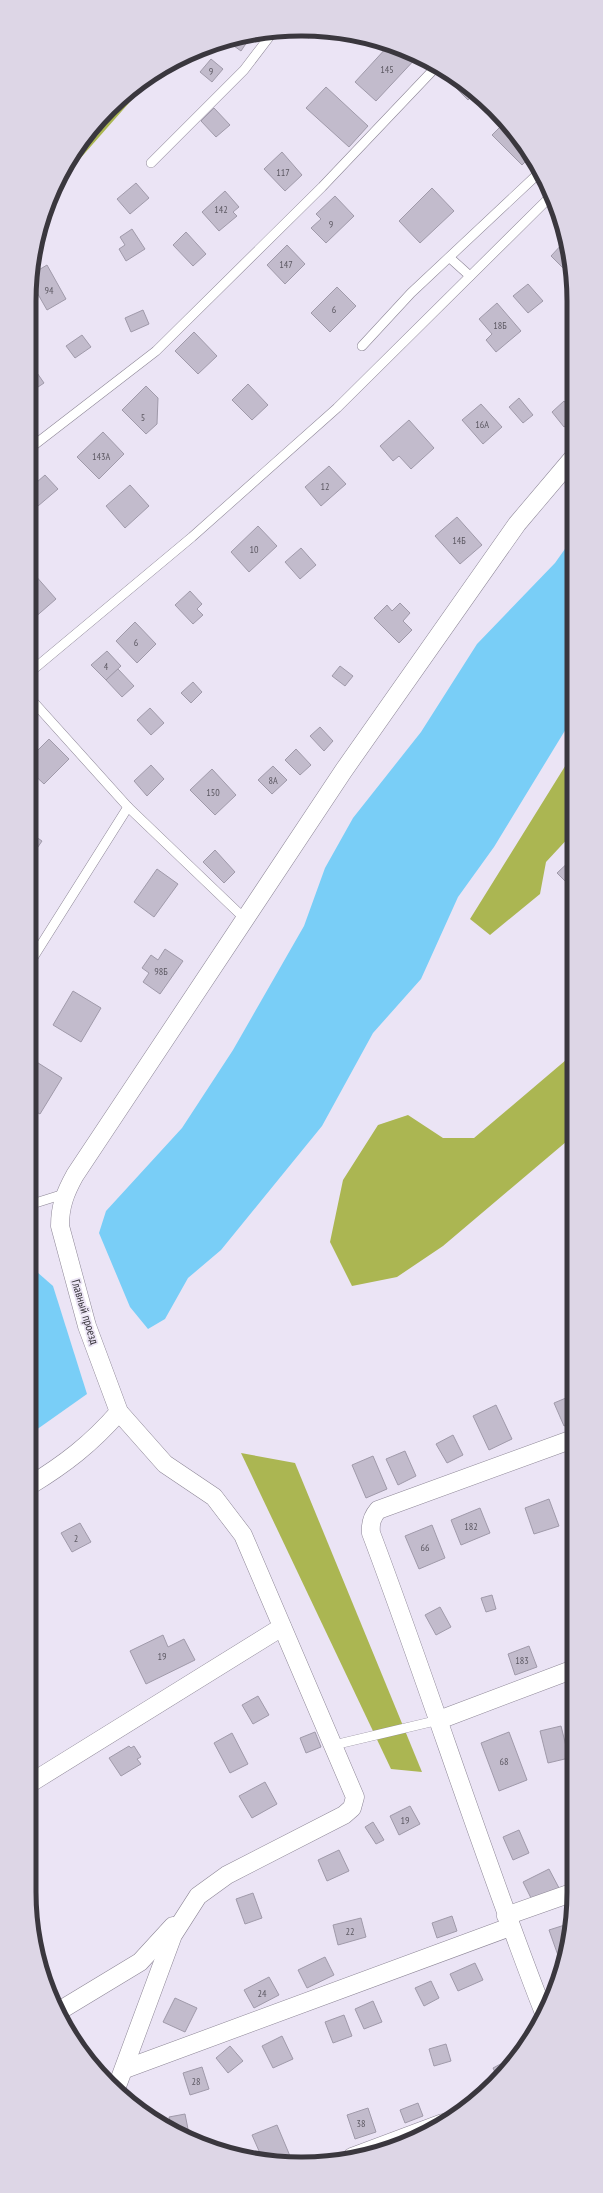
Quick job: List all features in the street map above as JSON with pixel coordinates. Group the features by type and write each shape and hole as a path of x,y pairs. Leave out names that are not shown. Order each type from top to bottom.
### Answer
{"street":[{"path":"62,1202 75,1175 344,770 517,524 567,465"},
{"name":"Главный проезд","path":"62,1202 60,1226 87,1326 118,1412"},
{"path":"36,1482 85,1448 118,1412 165,1464 214,1497 243,1535 334,1744 355,1797 352,1808 344,1815 227,1875 198,1896 173,1935 118,2083"},
{"path":"541,2006 508,1921 439,1720 371,1533 370,1524 373,1516 378,1510 567,1442"},
{"path":"36,1780 282,1627"},
{"path":"439,1720 567,1672"},
{"path":"125,2069 508,1921 567,1895"},
{"path":"63,2009 140,1962 190,1907"}],"lane":[{"path":"151,163 244,70 268,38"},
{"path":"36,444 156,351 322,187 432,71"},
{"path":"362,346 411,293 535,176"},
{"path":"36,667 192,537 331,413 547,199"},
{"path":"450,258 470,276"},
{"path":"36,705 128,807 245,919"},
{"path":"36,953 128,807"},
{"path":"36,1204 62,1202"},
{"path":"334,1744 439,1720"}],"green space":[{"path":"138,92 74,165 102,126 126,102"},
{"path":"567,763 567,839 546,862 540,894 490,935 470,919"},
{"path":"567,1059 567,1141 443,1246 397,1277 352,1286 330,1242 343,1180 378,1125 408,1115 443,1138 474,1138"},
{"path":"241,1453 295,1463 422,1772 391,1769"}],"water":[{"path":"567,546 567,727 494,847 458,897 421,979 373,1033 322,1126 221,1250 188,1278 165,1319 148,1329 130,1307 99,1233 106,1211 182,1128 233,1050 304,926 325,868 353,818 421,732 477,644 555,563"},
{"path":"36,1271 53,1286 87,1394 36,1430"}],"building":[{"path":"247,42 241,51 233,45"},
{"path":"385,49 414,61 376,101 355,82"},
{"path":"211,59 223,69 212,82 200,72"},
{"path":"449,81 471,97 468,100"},
{"path":"326,87 368,126 349,147 306,108"},
{"path":"214,108 230,125 216,137 201,121"},
{"path":"501,126 526,161 522,165 492,135"},
{"path":"282,152 302,175 285,191 264,169"},
{"path":"136,183 149,198 130,214 117,199"},
{"path":"432,188 454,211 420,243 399,221"},
{"path":"225,191 239,207 233,212 237,216 219,231 202,212"},
{"path":"335,196 354,216 326,243 311,228 321,219 316,214"},
{"path":"132,229 145,249 126,261 119,249 125,245 120,237"},
{"path":"186,232 206,254 193,266 173,245"},
{"path":"287,245 305,264 285,284 267,265"},
{"path":"561,245 565,270 551,256"},
{"path":"47,265 66,299 47,310 37,292 38,271"},
{"path":"528,284 543,301 528,313 513,296"},
{"path":"337,287 356,306 330,332 311,313"},
{"path":"497,303 521,331 496,352 486,340 492,334 479,319"},
{"path":"143,310 149,324 131,332 125,318"},
{"path":"194,332 217,356 198,374 175,351"},
{"path":"82,335 91,347 75,358 66,346"},
{"path":"36,371 44,383 36,388"},
{"path":"248,384 268,405 252,420 232,400"},
{"path":"146,386 158,398 157,424 146,434 122,410"},
{"path":"519,398 533,415 523,423 509,407"},
{"path":"564,401 567,405 567,425 564,427 552,412"},
{"path":"481,404 502,427 483,444 462,420"},
{"path":"409,420 434,448 411,469 399,456 393,461 380,446"},
{"path":"103,432 124,454 99,479 77,457"},
{"path":"329,466 346,484 321,506 305,487"},
{"path":"45,475 58,489 38,506 36,504 36,483"},
{"path":"130,485 149,506 125,528 106,506"},
{"path":"457,517 482,545 460,564 435,536"},
{"path":"258,526 277,546 249,572 231,552"},
{"path":"301,548 316,565 300,579 285,562"},
{"path":"36,576 56,599 36,616"},
{"path":"190,591 202,604 197,609 203,615 193,624 175,605"},
{"path":"400,603 410,613 403,621 412,630 399,643 374,618 387,605 392,611"},
{"path":"135,622 156,644 137,663 116,641"},
{"path":"107,651 121,666 106,680 91,665"},
{"path":"340,666 353,676 345,686 332,676"},
{"path":"118,669 134,686 122,697 106,680"},
{"path":"193,682 202,692 191,703 181,693"},
{"path":"150,708 164,723 151,735 137,720"},
{"path":"320,727 333,741 324,751 310,736"},
{"path":"49,739 69,759 44,784 36,777 36,752"},
{"path":"296,749 311,765 300,775 285,760"},
{"path":"151,765 164,779 147,796 134,781"},
{"path":"273,766 287,780 272,794 258,780"},
{"path":"212,769 236,795 215,815 190,790"},
{"path":"36,837 42,841 36,850"},
{"path":"215,850 235,872 224,883 203,862"},
{"path":"567,864 567,883 557,873"},
{"path":"157,869 178,884 154,917 134,902"},
{"path":"165,949 183,961 160,994 143,982 149,973 142,968 151,955 158,960"},
{"path":"73,991 101,1008 81,1042 53,1025"},
{"path":"36,1062 62,1078 40,1114 36,1112"},
{"path":"567,1398 567,1425 564,1426 554,1403"},
{"path":"496,1405 512,1439 489,1450 473,1416"},
{"path":"453,1435 463,1455 447,1463 436,1444"},
{"path":"405,1451 416,1476 398,1485 386,1459"},
{"path":"373,1456 387,1489 366,1498 352,1465"},
{"path":"549,1499 559,1526 534,1534 525,1508"},
{"path":"480,1508 490,1533 461,1545 451,1520"},
{"path":"80,1523 91,1542 72,1552 61,1533"},
{"path":"432,1525 445,1558 419,1569 405,1536"},
{"path":"492,1595 496,1609 486,1612 481,1598"},
{"path":"440,1607 451,1627 436,1635 425,1615"},
{"path":"163,1635 168,1647 184,1639 195,1660 146,1684 130,1651"},
{"path":"529,1646 537,1667 515,1675 508,1654"},
{"path":"258,1696 269,1715 253,1724 242,1705"},
{"path":"561,1726 567,1750 567,1758 548,1763 540,1731"},
{"path":"315,1732 321,1747 306,1753 300,1738"},
{"path":"509,1732 527,1780 499,1791 481,1743"},
{"path":"232,1733 248,1764 230,1773 214,1743"},
{"path":"129,1746 131,1748 134,1746 141,1757 137,1759 141,1764 121,1776 109,1758"},
{"path":"265,1782 277,1804 252,1818 239,1796"},
{"path":"410,1806 420,1824 399,1835 390,1816"},
{"path":"373,1822 384,1840 376,1844 365,1827"},
{"path":"519,1830 529,1853 513,1860 503,1837"},
{"path":"339,1850 349,1871 327,1881 318,1860"},
{"path":"549,1869 559,1888 533,1902 523,1882"},
{"path":"253,1893 262,1918 245,1924 236,1899"},
{"path":"452,1916 457,1931 437,1938 432,1923"},
{"path":"361,1918 366,1937 338,1945 333,1925"},
{"path":"565,1925 559,1957 549,1930"},
{"path":"325,1957 334,1975 307,1988 298,1970"},
{"path":"475,1963 483,1980 458,1991 450,1974"},
{"path":"269,1977 279,1995 254,2008 244,1990"},
{"path":"431,1981 439,1998 424,2006 415,1988"},
{"path":"175,1998 197,2008 185,2032 163,2022"},
{"path":"373,2001 382,2022 364,2029 355,2009"},
{"path":"344,2015 352,2036 333,2043 325,2022"},
{"path":"282,2036 293,2059 273,2068 262,2046"},
{"path":"446,2044 451,2061 434,2066 429,2049"},
{"path":"230,2046 243,2061 228,2073 216,2058"},
{"path":"505,2062 495,2073 493,2068"},
{"path":"202,2067 209,2089 190,2095 183,2073"},
{"path":"418,2103 423,2116 405,2123 400,2110"},
{"path":"368,2108 376,2132 355,2139 347,2115"},
{"path":"185,2114 189,2132 170,2122 169,2117"},
{"path":"277,2125 290,2156 260,2154 252,2135"}]}
